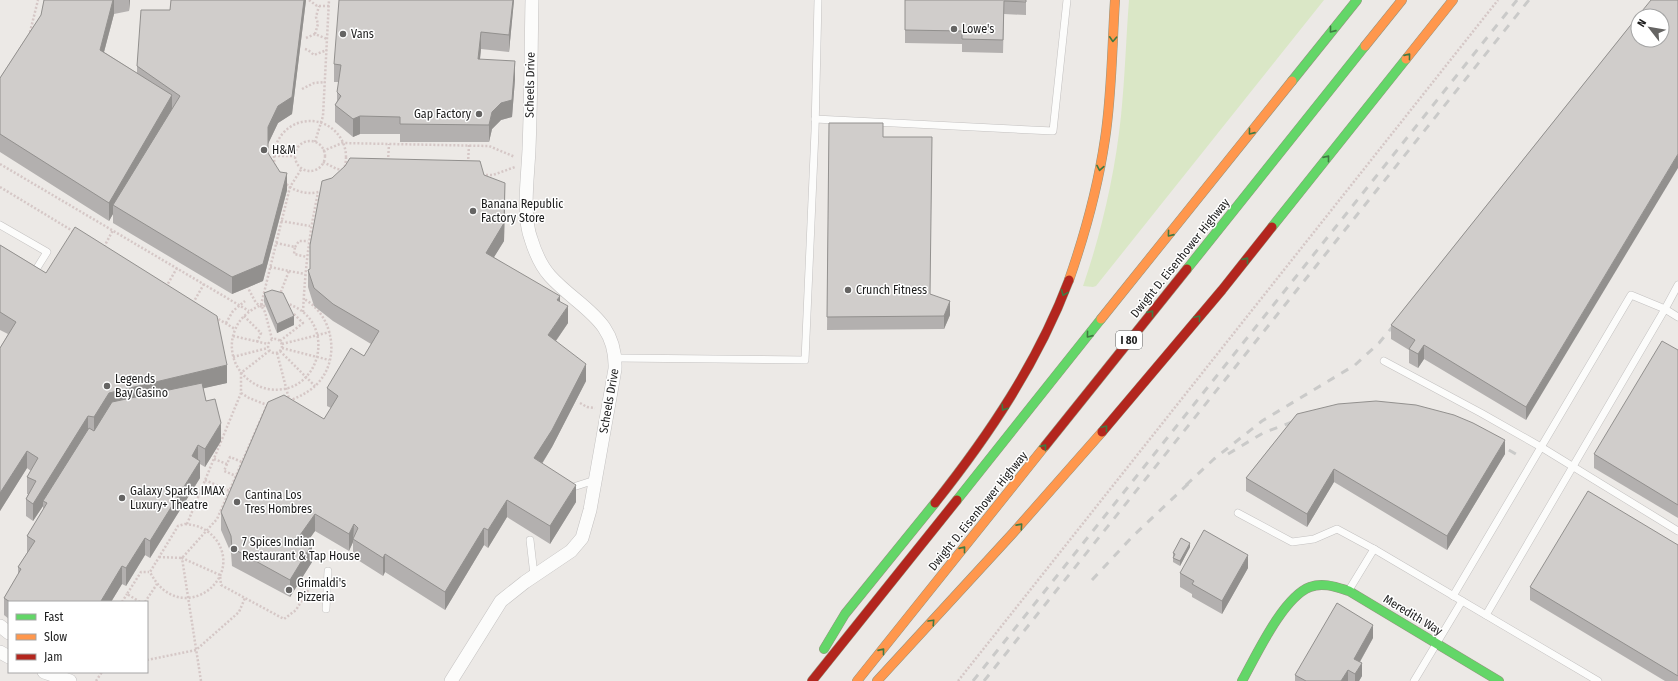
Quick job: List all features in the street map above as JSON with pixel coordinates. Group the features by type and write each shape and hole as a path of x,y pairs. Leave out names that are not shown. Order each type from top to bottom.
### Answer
{"main road":[{"path":"806,681 840,621 946,488 987,433 1014,393 1056,315 1070,280 1093,205 1109,106 1115,0"},
{"name":"Dwight D. Eisenhower Highway","path":"812,681 1357,0"},
{"name":"Dwight D. Eisenhower Highway","path":"857,681 1402,0"},
{"path":"877,681 1084,454 1222,290 1453,0"},
{"name":"Meredith Way","path":"1242,681 1282,611 1290,600 1301,591 1311,586 1325,584 1338,586 1349,591 1499,681"}],"street":[{"name":"Scheels Drive","path":"451,681 501,602 534,575 570,551 582,538 590,510 613,384 616,358 607,329 590,310 551,277 540,262 530,237 527,197 532,0"},
{"path":"0,626 8,632"},
{"path":"47,673 70,681"},
{"path":"71,673 80,681"}],"lane":[{"path":"616,358 805,360 815,119 818,0"},
{"path":"815,119 1053,131 1067,0"},
{"path":"0,225 47,252 27,284"},
{"path":"1486,615 1678,285"},
{"path":"1453,596 1631,295 1665,309 1678,317"},
{"path":"1384,361 1541,447 1678,532"},
{"path":"565,490 595,480"},
{"path":"1238,513 1292,542 1314,538 1337,529 1374,549 1598,681"},
{"path":"530,540 534,575"},
{"path":"1349,591 1374,549"},
{"path":"326,609 328,571"},
{"path":"1414,681 1462,601"}],"path":[{"path":"28,40 38,0"},
{"path":"309,0 318,6 329,6"},
{"path":"315,142 324,116 329,0"},
{"path":"958,681 1498,0"},
{"path":"315,34 318,24 316,17 318,6"},
{"path":"306,38 315,34 327,39"},
{"path":"305,50 308,50 314,55 327,50"},
{"path":"302,89 314,83 325,82"},
{"path":"307,121 321,123 331,128 340,137 342,143 345,149 346,161 343,170 336,183 326,190 304,193 290,187 284,183 274,164 277,141 285,131 295,124 307,121"},
{"path":"310,141 315,142 319,144 324,151 325,157 323,162 316,169 313,170 302,168 298,165 295,156 301,143 310,141"},
{"path":"324,151 342,143 469,145 494,146 517,157"},
{"path":"388,164 389,144"},
{"path":"468,167 469,145"},
{"path":"274,156 295,156"},
{"path":"323,162 337,169 351,170"},
{"path":"0,164 249,311"},
{"path":"481,174 493,175 516,166"},
{"path":"187,524 241,393 241,373 268,348 272,339 262,305 263,293 290,187 302,168"},
{"path":"0,187 77,234"},
{"path":"303,312 308,241 318,192"},
{"path":"282,221 310,226"},
{"path":"103,249 113,230"},
{"path":"307,257 294,254 295,247 299,241 308,241"},
{"path":"276,243 295,247"},
{"path":"270,267 305,274"},
{"path":"166,287 177,268"},
{"path":"278,300 289,271"},
{"path":"159,283 172,291"},
{"path":"240,289 253,283"},
{"path":"193,304 204,284"},
{"path":"247,286 256,303 262,305"},
{"path":"263,293 268,295"},
{"path":"186,299 199,307"},
{"path":"282,403 306,394 319,382 325,371 332,348 330,332 321,314 304,299"},
{"path":"226,323 239,305 245,301"},
{"path":"273,302 249,311 244,316 235,329 232,348 233,357 241,373 247,379 259,386 273,389 286,388 294,385 306,376 314,366 319,345 318,335 313,324 303,312 284,303"},
{"path":"280,348 303,323 296,315 288,311 290,305"},
{"path":"212,315 235,329"},
{"path":"244,316 262,333 257,342"},
{"path":"233,336 257,342 268,348 272,353 280,348 330,332"},
{"path":"272,339 276,339 280,348 289,401"},
{"path":"233,357 268,348"},
{"path":"280,348 329,360"},
{"path":"280,348 315,386"},
{"path":"241,393 267,405 275,405"},
{"path":"580,403 587,407 599,409"},
{"path":"201,681 182,558 217,519 267,405"},
{"path":"236,476 224,471 230,457 242,462"},
{"path":"214,459 227,464"},
{"path":"205,480 230,491"},
{"path":"150,572 178,526 187,524 206,530 215,538 221,550 223,562 220,575 221,585 284,619 296,610 310,587"},
{"path":"158,558 182,558 220,575"},
{"path":"123,601 141,572 150,572"},
{"path":"150,572 157,584 164,591 172,595 188,598 197,596 208,590 213,586 220,575"},
{"path":"146,601 157,584"},
{"path":"127,594 138,601"},
{"path":"148,660 196,650 239,612 245,598"}],"green space":[{"path":"1129,0 1324,0 1096,286 1083,286 1102,223 1115,159 1122,101"}],"building":[{"path":"44,0 113,0 100,50 172,95 109,203 0,134 0,78 41,15"},
{"path":"171,0 304,0 292,97 278,106 268,127 268,153 280,172 287,173 263,264 232,277 113,205 180,96 137,66 141,10 170,10"},
{"path":"339,0 513,0 509,35 481,32 478,59 515,61 512,100 501,103 492,112 489,125 400,124 400,117 360,116 353,119 335,105 341,96 337,92 341,65 334,64"},
{"name":"Lowe's","path":"905,0 1026,0 1026,2 1004,1 1003,40 962,39 962,31 905,30"},
{"path":"1651,0 1678,0 1678,154 1526,407 1424,345 1418,354 1409,349 1415,340 1391,325 1630,26 1630,48 1670,48 1670,8 1644,8"},
{"path":"829,123 883,123 883,137 932,137 930,294 950,301 944,316 827,317"},
{"path":"350,158 480,161 484,175 505,183 504,223 486,253 560,296 557,300 568,306 548,335 586,364 552,430 534,458 576,485 550,526 507,500 488,530 484,528 445,592 385,554 383,558 353,539 358,528 354,524 349,534 315,514 298,538 312,544 290,580 232,548 231,536 221,512 268,402 284,395 324,419 338,396 327,388 351,348 364,356 379,331 333,304 314,288 308,270 310,269 310,245 322,181 332,178 345,166"},
{"name":"Legends Bay Casino","path":"75,227 217,316 227,365 109,393 94,417 88,416 33,504 26,499 36,481 27,477 38,458 27,451 0,493 0,348 16,322 0,312 0,245 46,273"},
{"path":"272,290 283,293 294,316 277,324 264,293"},
{"path":"1662,341 1678,350 1678,505 1594,454"},
{"name":"Galaxy Sparks IMAX Luxury+ Theatre","path":"202,383 206,401 215,399 221,423 205,449 198,445 192,456 200,461 150,541 145,538 126,568 122,566 101,601 8,601 4,598 21,569 18,567 35,541 27,536 47,503 43,501 89,428 94,431 112,402"},
{"path":"1376,401 1416,405 1454,415 1505,440 1447,536 1334,469 1307,514 1246,478 1297,414 1338,404"},
{"path":"1588,491 1678,545 1678,676 1530,587"},
{"path":"1204,530 1248,555 1222,601 1192,584 1194,581 1180,573"},
{"path":"1181,538 1190,543 1180,561 1173,558 1175,554 1173,553"},
{"path":"1337,603 1373,625 1354,659 1362,663 1355,674 1348,670 1341,681 1306,681 1295,675"}],"railway":[{"path":"973,681 1517,0"},
{"path":"984,681 1529,0"},
{"path":"1186,485 1214,459 1262,421 1355,365 1379,343 1399,319"},
{"path":"1228,454 1263,433 1300,419"},
{"path":"1495,442 1521,457"},
{"path":"1092,580 1132,537 1190,482"}],"traffic: fast":[{"path":"1292,81 1357,0"},
{"path":"1187,269 1365,46"},
{"path":"1272,227 1406,59"},
{"path":"957,500 1101,319"},
{"path":"824,649 845,614 935,503"},
{"path":"1242,681 1271,628 1290,602 1310,587 1320,585 1349,591 1499,681"}],"traffic: slow":[{"path":"1069,280 1090,210 1102,157 1112,70 1115,0"},
{"path":"1365,46 1402,0"},
{"path":"1406,59 1453,0"},
{"path":"1101,319 1292,81"},
{"path":"877,681 1013,533 1102,432"},
{"path":"857,681 1045,446"}],"traffic: jam":[{"path":"1102,432 1222,290 1272,227"},
{"path":"1045,446 1187,269"},
{"path":"935,503 974,451 1011,397 1043,340 1069,280"},
{"path":"812,681 957,500"}],"place":[{"name":"Lowe's","path":"954,29"},
{"name":"Vans","path":"343,34"},
{"name":"Gap Factory","path":"479,114"},
{"name":"H&M","path":"264,150"},
{"name":"Banana Republic Factory Store","path":"473,211"},
{"name":"Crunch Fitness","path":"848,290"},
{"name":"Legends Bay Casino","path":"107,386"},
{"name":"Galaxy Sparks IMAX Luxury+ Theatre","path":"122,498"},
{"name":"Cantina Los Tres Hombres","path":"237,502"},
{"name":"7 Spices Indian Restaurant & Tap House","path":"234,549"},
{"name":"Grimaldi's Pizzeria","path":"289,590"}]}
